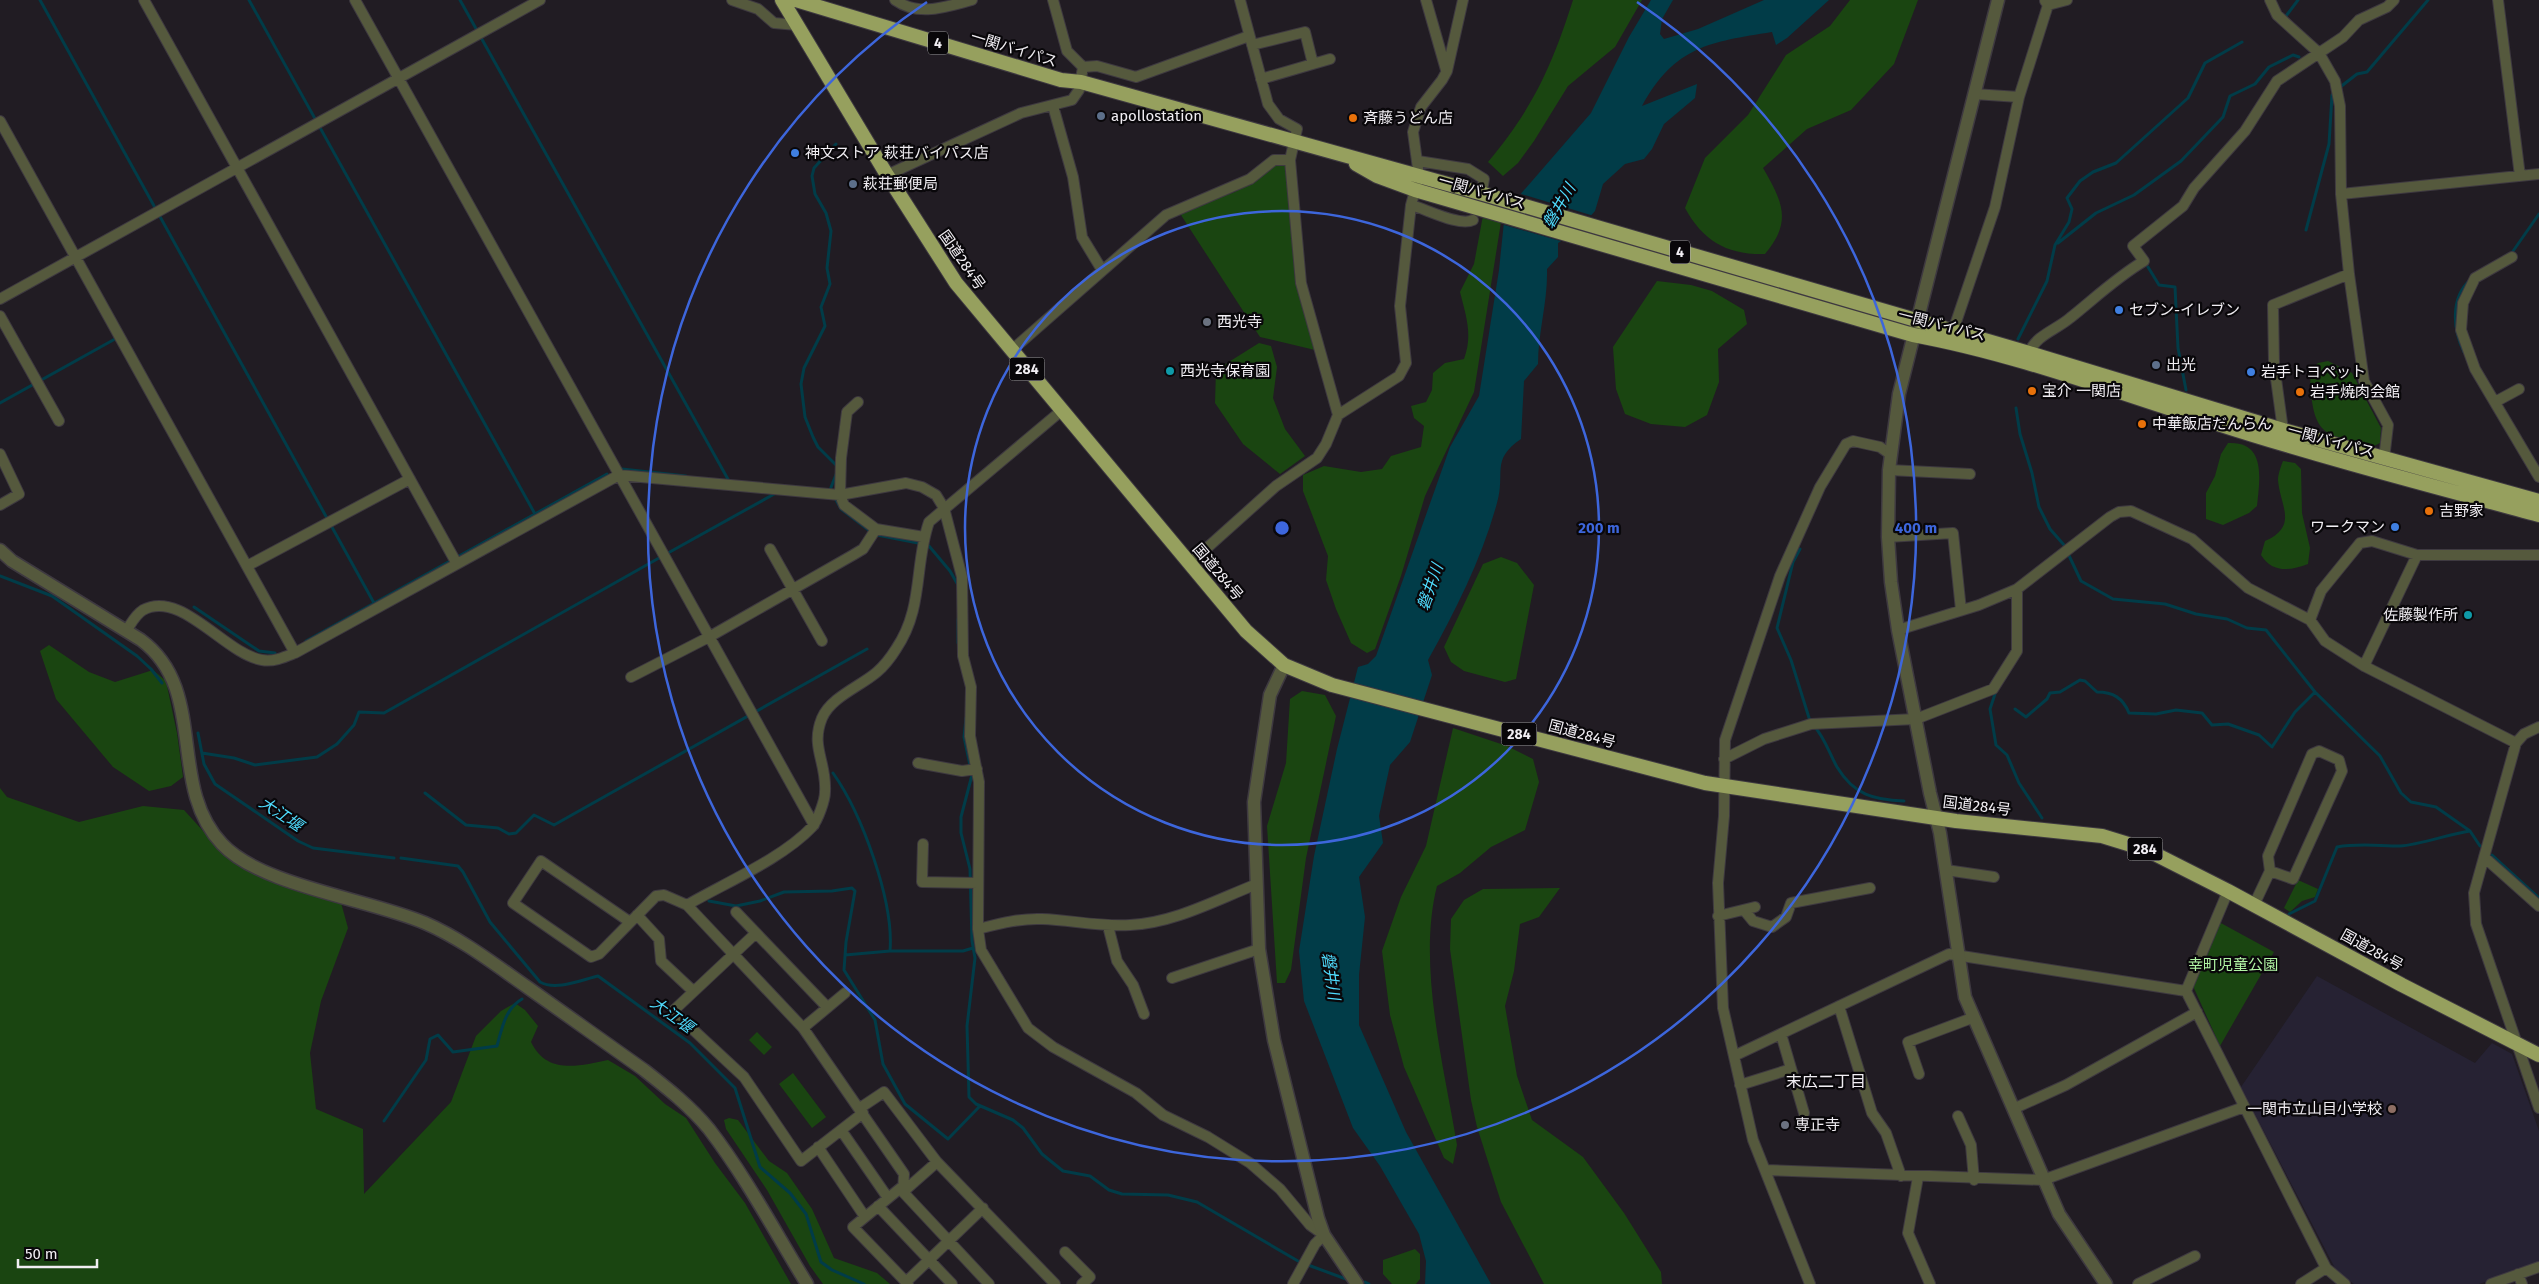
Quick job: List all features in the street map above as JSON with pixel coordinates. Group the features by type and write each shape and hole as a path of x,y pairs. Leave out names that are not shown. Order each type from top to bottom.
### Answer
{"highway":[{"name":"国道284号","path":"782,0 887,176 956,283 1246,631 1284,665 1332,685 1706,783 1937,817 2102,836 2150,851 2228,890 2539,1055"},
{"name":"一関バイパス","path":"796,0 1061,80 1081,82 1343,155 1483,209 1870,315 1916,321 1953,331 2283,430 2539,501"},
{"name":"一関バイパス","path":"820,0 1063,72 1081,82"},
{"name":"一関バイパス","path":"1417,183 1485,190 1870,315 1913,335 1952,342 2277,443 2539,516"}],"street":[{"path":"144,0 457,564"},
{"path":"355,0 814,825"},
{"path":"0,299 540,0"},
{"path":"732,0 758,9 774,23 797,25"},
{"path":"894,0 915,9 933,11 972,0"},
{"path":"1053,0 1067,51 1083,67 1097,66 1136,77 1251,41 1305,32 1313,64"},
{"path":"1240,0 1261,79 1272,112 1297,129 1290,160 1301,283 1338,416"},
{"path":"1426,0 1446,71"},
{"path":"1189,564 1276,486 1317,458 1326,444 1338,416 1399,376 1406,363 1400,306 1411,205 1417,183 1418,161 1413,132 1416,118 1446,71 1462,0"},
{"path":"1998,0 1899,394 1888,470 1888,537 1898,630 1937,817 1965,997 1972,1018 2059,1214 2106,1284"},
{"path":"1953,331 1996,206 2019,97 2046,2 2066,0"},
{"path":"2270,0 2277,15 2318,53 2335,81 2340,106 2341,194 2349,274 2364,382 2388,425 2384,459"},
{"path":"2029,353 2032,346 2043,336 2069,320 2103,288 2144,261 2133,246 2183,206 2194,188 2245,131 2277,81 2343,37 2359,20 2387,7 2394,0"},
{"path":"2498,0 2520,176"},
{"path":"1261,79 1330,59"},
{"path":"887,176 1021,113 1072,100 1079,90 1083,67"},
{"path":"1974,94 2019,97"},
{"path":"1053,106 1073,177 1082,238 1102,270"},
{"path":"0,121 296,653"},
{"path":"1012,350 1166,215 1250,179 1274,160 1290,160"},
{"path":"1418,161 1468,169 1484,179 1485,190"},
{"path":"2341,194 2539,174"},
{"path":"1411,205 1455,220 1468,223 1473,220"},
{"path":"2512,257 2475,278 2463,303 2461,330 2475,369 2539,477"},
{"path":"2283,430 2274,364 2273,304 2349,274"},
{"path":"0,316 59,421"},
{"path":"2495,402 2519,389"},
{"path":"858,402 847,412 841,458 840,495 844,506 876,529 924,538"},
{"path":"687,905 789,847 814,825 825,793 823,767 816,738 823,716 837,701 878,671 908,631 916,605 924,538 929,522 1061,411"},
{"path":"1810,1284 1753,1140 1723,1008 1718,916 1725,740 1742,682 1780,576 1820,487 1846,444 1853,441 1880,448 1890,454"},
{"path":"0,454 19,494 0,505"},
{"path":"1888,470 1970,474"},
{"path":"126,631 138,614 152,606 161,605 170,607 191,618 244,653 260,660 280,659 296,653 619,475 840,495 906,483 922,487 936,495 944,508 962,577 963,656 971,687 970,736 979,782 978,930 981,950 1028,1028 1053,1047 1136,1093 1163,1115 1208,1138 1250,1163 1280,1189 1310,1225 1324,1235"},
{"path":"247,566 410,479"},
{"path":"1898,630 2017,589 2110,517 2120,512 2131,511 2192,538 2248,588 2310,620 2325,641 2364,666 2516,743"},
{"path":"631,677 709,636 863,549 876,529"},
{"path":"1888,537 1953,533 1960,610"},
{"path":"2310,620 2321,591 2360,543 2372,541 2417,554 2539,555"},
{"path":"770,549 822,641"},
{"path":"0,550 12,560 154,650 172,675 181,707 194,794 206,824 222,845 245,862 275,876 424,923 460,941 644,1070 673,1092 708,1128 738,1172 807,1284"},
{"path":"2364,666 2417,554"},
{"path":"1724,759 1764,739 1811,724 1916,719 1994,690 2017,651 2017,589"},
{"path":"1284,665 1270,695 1254,802 1259,949 1274,1040 1324,1235 1357,1284"},
{"path":"2539,728 2524,734 2516,743 2474,893 2476,924 2539,1108"},
{"path":"2254,904 2270,871 2268,856 2312,754 2319,751 2339,760 2342,771 2293,879 2270,871"},
{"path":"918,763 962,771 977,769"},
{"path":"923,844 922,882 978,883"},
{"path":"2484,857 2539,906"},
{"path":"693,991 661,961 659,939 634,918 541,861 513,903 591,957 599,954 634,918 656,896 664,895 687,905 803,1028 862,1110 904,1174 903,1189 948,1241 989,1284"},
{"path":"1946,870 1994,877"},
{"path":"978,930 1004,922 1040,919 1108,926 1131,925 1163,920 1257,884"},
{"path":"1718,916 1749,909 1753,921 1772,927 1786,918 1791,903 1870,888"},
{"path":"2186,991 2228,890"},
{"path":"736,912 827,1008"},
{"path":"1108,926 1117,961 1133,984 1144,1014"},
{"path":"756,933 672,1011 744,1077 800,1161 841,1130 884,1092 937,1162 1055,1284"},
{"path":"1172,978 1259,949"},
{"path":"1734,1056 1949,954 2186,991"},
{"path":"2186,991 2326,1268 2345,1284"},
{"path":"803,1028 845,993"},
{"path":"1839,1006 1872,1113 1886,1133 1902,1176"},
{"path":"2012,1108 2066,1085 2197,1012"},
{"path":"1919,1074 1908,1042 1972,1018"},
{"path":"1781,1034 1804,1113"},
{"path":"1740,1085 1791,1069"},
{"path":"1766,1170 1974,1180 2043,1180 2244,1107"},
{"path":"1958,1116 1971,1146 1974,1180"},
{"path":"841,1130 888,1198"},
{"path":"818,1147 865,1217"},
{"path":"937,1162 852,1227 907,1283 983,1208"},
{"path":"1918,1177 1908,1233 1930,1284"},
{"path":"878,1206 952,1284"},
{"path":"1293,1284 1315,1244 1324,1235"},
{"path":"1065,1252 1090,1277 1082,1284"},
{"path":"2138,1284 2195,1256"},
{"path":"2491,1284 2539,1267"},
{"path":"2301,1284 2326,1268"},
{"path":"2518,1274 2522,1284"}],"shaded area":[{"name":"一関市立山目小学校","path":"2317,976 2475,1063 2492,1043 2512,1054 2539,1131 2539,1263 2479,1284 2354,1284 2336,1270 2241,1087"}],"green space":[{"path":"1573,0 1642,0 1615,47 1568,86 1534,141 1518,163 1503,176 1488,162 1517,123 1540,86 1557,46"},
{"path":"1850,0 1918,0 1894,64 1851,110 1807,129 1763,168 1775,191 1782,211 1779,231 1765,254 1739,252 1718,244 1700,229 1685,208 1705,158 1748,115 1786,55 1830,26"},
{"path":"1286,164 1295,278 1315,350 1260,337 1179,212 1235,192 1274,165"},
{"path":"1484,210 1496,212 1501,222 1474,392 1425,496 1401,576 1375,649 1367,653 1351,643 1336,609 1326,580 1328,556 1303,491 1303,475 1324,466 1361,472 1382,469 1391,456 1421,447 1424,426 1414,418 1411,406 1426,402 1432,390 1433,373 1445,363 1464,359 1467,350 1468,334 1460,292 1474,264"},
{"path":"1657,281 1691,285 1712,291 1744,310 1747,324 1718,349 1719,382 1707,415 1685,427 1651,424 1625,414 1616,389 1613,347"},
{"path":"1259,343 1271,346 1277,367 1273,398 1285,429 1305,456 1280,474 1243,444 1215,403 1216,370"},
{"path":"2328,361 2352,373 2381,428 2380,443 2374,446 2347,440 2337,437 2322,428 2313,408 2310,380 2315,366 2318,363"},
{"path":"2228,443 2240,444 2249,448 2255,455 2258,463 2259,484 2257,506 2249,513 2223,525 2206,519 2206,493 2215,476 2221,454"},
{"path":"2283,461 2295,463 2301,469 2302,513 2310,548 2308,564 2288,569 2276,568 2270,565 2261,555 2265,541 2282,529 2285,522 2278,480"},
{"path":"1501,557 1517,563 1534,585 1516,679 1505,682 1464,671 1451,662 1444,647 1483,564"},
{"path":"49,645 89,672 115,682 153,670 166,681 177,733 183,777 171,786 149,791 113,767 56,699 40,651"},
{"path":"1302,691 1325,695 1336,716 1306,858 1291,970 1285,983 1277,983 1267,826 1286,763 1290,699"},
{"path":"1453,728 1507,746 1533,759 1539,782 1525,830 1491,847 1460,873 1437,886 1432,916 1430,948 1431,981 1440,1049 1457,1145 1453,1164 1444,1158 1404,1067 1390,1015 1382,951 1401,897 1426,846"},
{"path":"0,788 7,797 79,822 143,806 184,810 224,854 340,899 348,928 321,1001 310,1053 316,1109 363,1129 364,1194 451,1102 476,1036 501,1011 515,1003 525,1010 538,1026 531,1042 546,1060 555,1064 575,1066 608,1060 635,1076 665,1104 686,1118 715,1163 745,1203 791,1284 0,1284"},
{"path":"2298,880 2318,889 2315,897 2302,901 2290,912 2284,908"},
{"path":"1560,888 1539,917 1520,924 1514,971 1505,1006 1517,1076 1532,1120 1583,1157 1624,1213 1661,1272 1662,1284 1544,1284 1501,1202 1477,1127 1471,1100 1450,949 1451,919 1464,900 1483,889"},
{"name":"幸町児童公園","path":"2219,922 2274,952 2220,1046 2193,986"},
{"path":"757,1032 772,1047 764,1055 749,1040"},
{"path":"793,1073 826,1117 812,1128 779,1084"},
{"path":"729,1118 738,1120 769,1161 787,1173 812,1209 834,1258 877,1273 890,1284 823,1284 810,1266 767,1190 726,1129 724,1120"},
{"path":"1415,1249 1420,1254 1420,1279 1416,1284 1392,1284 1383,1274 1383,1260"}],"water":[{"name":"磐井川","path":"1651,0 1673,0 1662,19 1660,34 1664,39 1698,29 1764,0 1829,0 1787,38 1776,45 1772,32 1712,44 1696,50 1681,59 1655,86 1642,106 1697,84 1695,98 1664,124 1652,149 1644,159 1625,164 1603,184 1595,211 1576,232 1558,243 1558,257 1547,269 1538,364 1524,381 1521,439 1511,447 1502,461 1497,503 1484,544 1458,603 1428,660 1432,675 1410,742 1390,765 1379,816 1383,843 1359,877 1365,917 1359,975 1359,1025 1406,1132 1491,1284 1425,1284 1426,1261 1419,1234 1380,1166 1353,1128 1304,1001 1299,951 1314,856 1337,749 1358,667 1368,664 1376,656 1450,447 1479,396 1499,270 1505,212 1591,113 1629,37"}],"pier":[{"path":"1518,193 1594,216 1578,234 1564,242 1501,224 1503,211"}],"waterway":[{"path":"40,0 374,603"},
{"path":"249,0 535,514"},
{"path":"460,0 729,481"},
{"path":"2286,16 2298,0"},
{"path":"2339,88 2357,74 2367,72 2428,0"},
{"path":"2018,339 2047,281 2055,245 2069,222 2072,209 2067,198 2080,181 2093,172 2116,163 2188,98 2205,63 2242,42"},
{"path":"2058,243 2096,213 2134,195 2181,161 2223,117 2230,96 2255,84 2269,67 2293,55 2299,57"},
{"path":"2306,230 2329,144 2332,95 2335,92"},
{"path":"836,144 814,168 812,176 815,194 826,213 831,231 827,268 830,284 821,307 825,326 804,368 801,384 805,417 813,437 818,447 837,466"},
{"path":"2511,254 2539,214"},
{"path":"2148,267 2159,285 2175,287 2178,348 2186,390"},
{"path":"2464,352 2457,334 2455,314 2459,296 2470,280"},
{"path":"0,403 115,339"},
{"path":"2016,408 2020,434 2032,473 2039,507 2050,529 2064,545 2081,581 2113,599 2165,604 2196,614 2227,619 2247,628 2266,630 2315,692 2380,756 2401,793 2411,802 2436,807 2470,831 2480,846"},
{"path":"622,469 686,476"},
{"path":"830,490 837,472"},
{"path":"306,641 607,474"},
{"path":"668,553 776,493"},
{"path":"836,500 841,509 870,531"},
{"path":"877,535 918,543"},
{"path":"929,546 950,571 958,585"},
{"path":"1800,549 1793,562 1777,628 1791,660 1810,721"},
{"path":"202,753 234,758 255,765 317,757 337,744 354,725 359,712 384,713 659,558"},
{"name":"大江堰","path":"0,576 52,596 137,656 162,683"},
{"path":"194,607 259,651 275,653"},
{"path":"958,619 958,643"},
{"path":"425,793 466,825 498,828 509,834 516,833 534,815 554,825 867,649"},
{"path":"2015,709 2026,717 2047,699 2050,693 2060,692 2080,680 2085,681 2097,692 2108,693 2117,697 2124,703 2129,713 2156,714 2176,710 2202,713 2212,725 2228,724 2259,735 2272,747 2295,712 2315,692"},
{"path":"1995,694 1990,709 1996,745 2007,755 2019,783 2042,818"},
{"path":"966,718 964,737 972,775 961,817 961,833 970,869 972,941 975,958 967,1026 969,1097 976,1104 1013,1120 1023,1128 1042,1154 1063,1171 1090,1176 1109,1190 1122,1194 1168,1195 1197,1202 1298,1261"},
{"path":"1814,726 1837,767 1850,784 1874,797 1904,801"},
{"name":"大江堰","path":"198,733 204,764 215,784 298,841 313,848 394,858"},
{"path":"833,773 855,811 874,859 887,908 890,951"},
{"path":"2289,914 2315,901 2337,847 2361,845 2400,846 2470,831"},
{"path":"2492,855 2539,898"},
{"name":"大江堰","path":"401,858 458,866 490,922 540,982 561,985 598,976 690,1043 735,1088 760,1167 790,1193 806,1214 821,1262 832,1270 864,1284"},
{"path":"709,901 736,906 760,901 784,892 832,891 852,888 855,891 846,942 844,970 875,1020 883,1064 905,1104 948,1139 980,1106"},
{"path":"845,955 890,951 963,951 973,948"},
{"path":"384,1121 426,1060 430,1039 438,1035 453,1052 497,1046 508,1014 516,1003 522,999"},
{"path":"1308,1265 1346,1279"},
{"path":"1365,1282 1369,1284"}],"place":[{"name":"apollostation","path":"1101,116"},
{"name":"斉藤うどん店","path":"1353,118"},
{"name":"神文ストア 萩荘バイパス店","path":"795,153"},
{"name":"萩荘郵便局","path":"853,184"},
{"name":"セブン-イレブン","path":"2119,310"},
{"name":"西光寺","path":"1207,322"},
{"name":"出光","path":"2156,365"},
{"name":"西光寺保育園","path":"1170,371"},
{"name":"岩手トヨペット","path":"2251,372"},
{"name":"宝介 一関店","path":"2032,391"},
{"name":"岩手焼肉会館","path":"2300,392"},
{"name":"中華飯店だんらん","path":"2142,424"},
{"name":"吉野家","path":"2429,511"},
{"name":"ワークマン","path":"2395,527"},
{"name":"佐藤製作所","path":"2468,615"},
{"name":"一関市立山目小学校","path":"2392,1109"},
{"name":"専正寺","path":"1785,1125"}],"district":[{"name":"末広二丁目","path":"1826,1081"}]}
